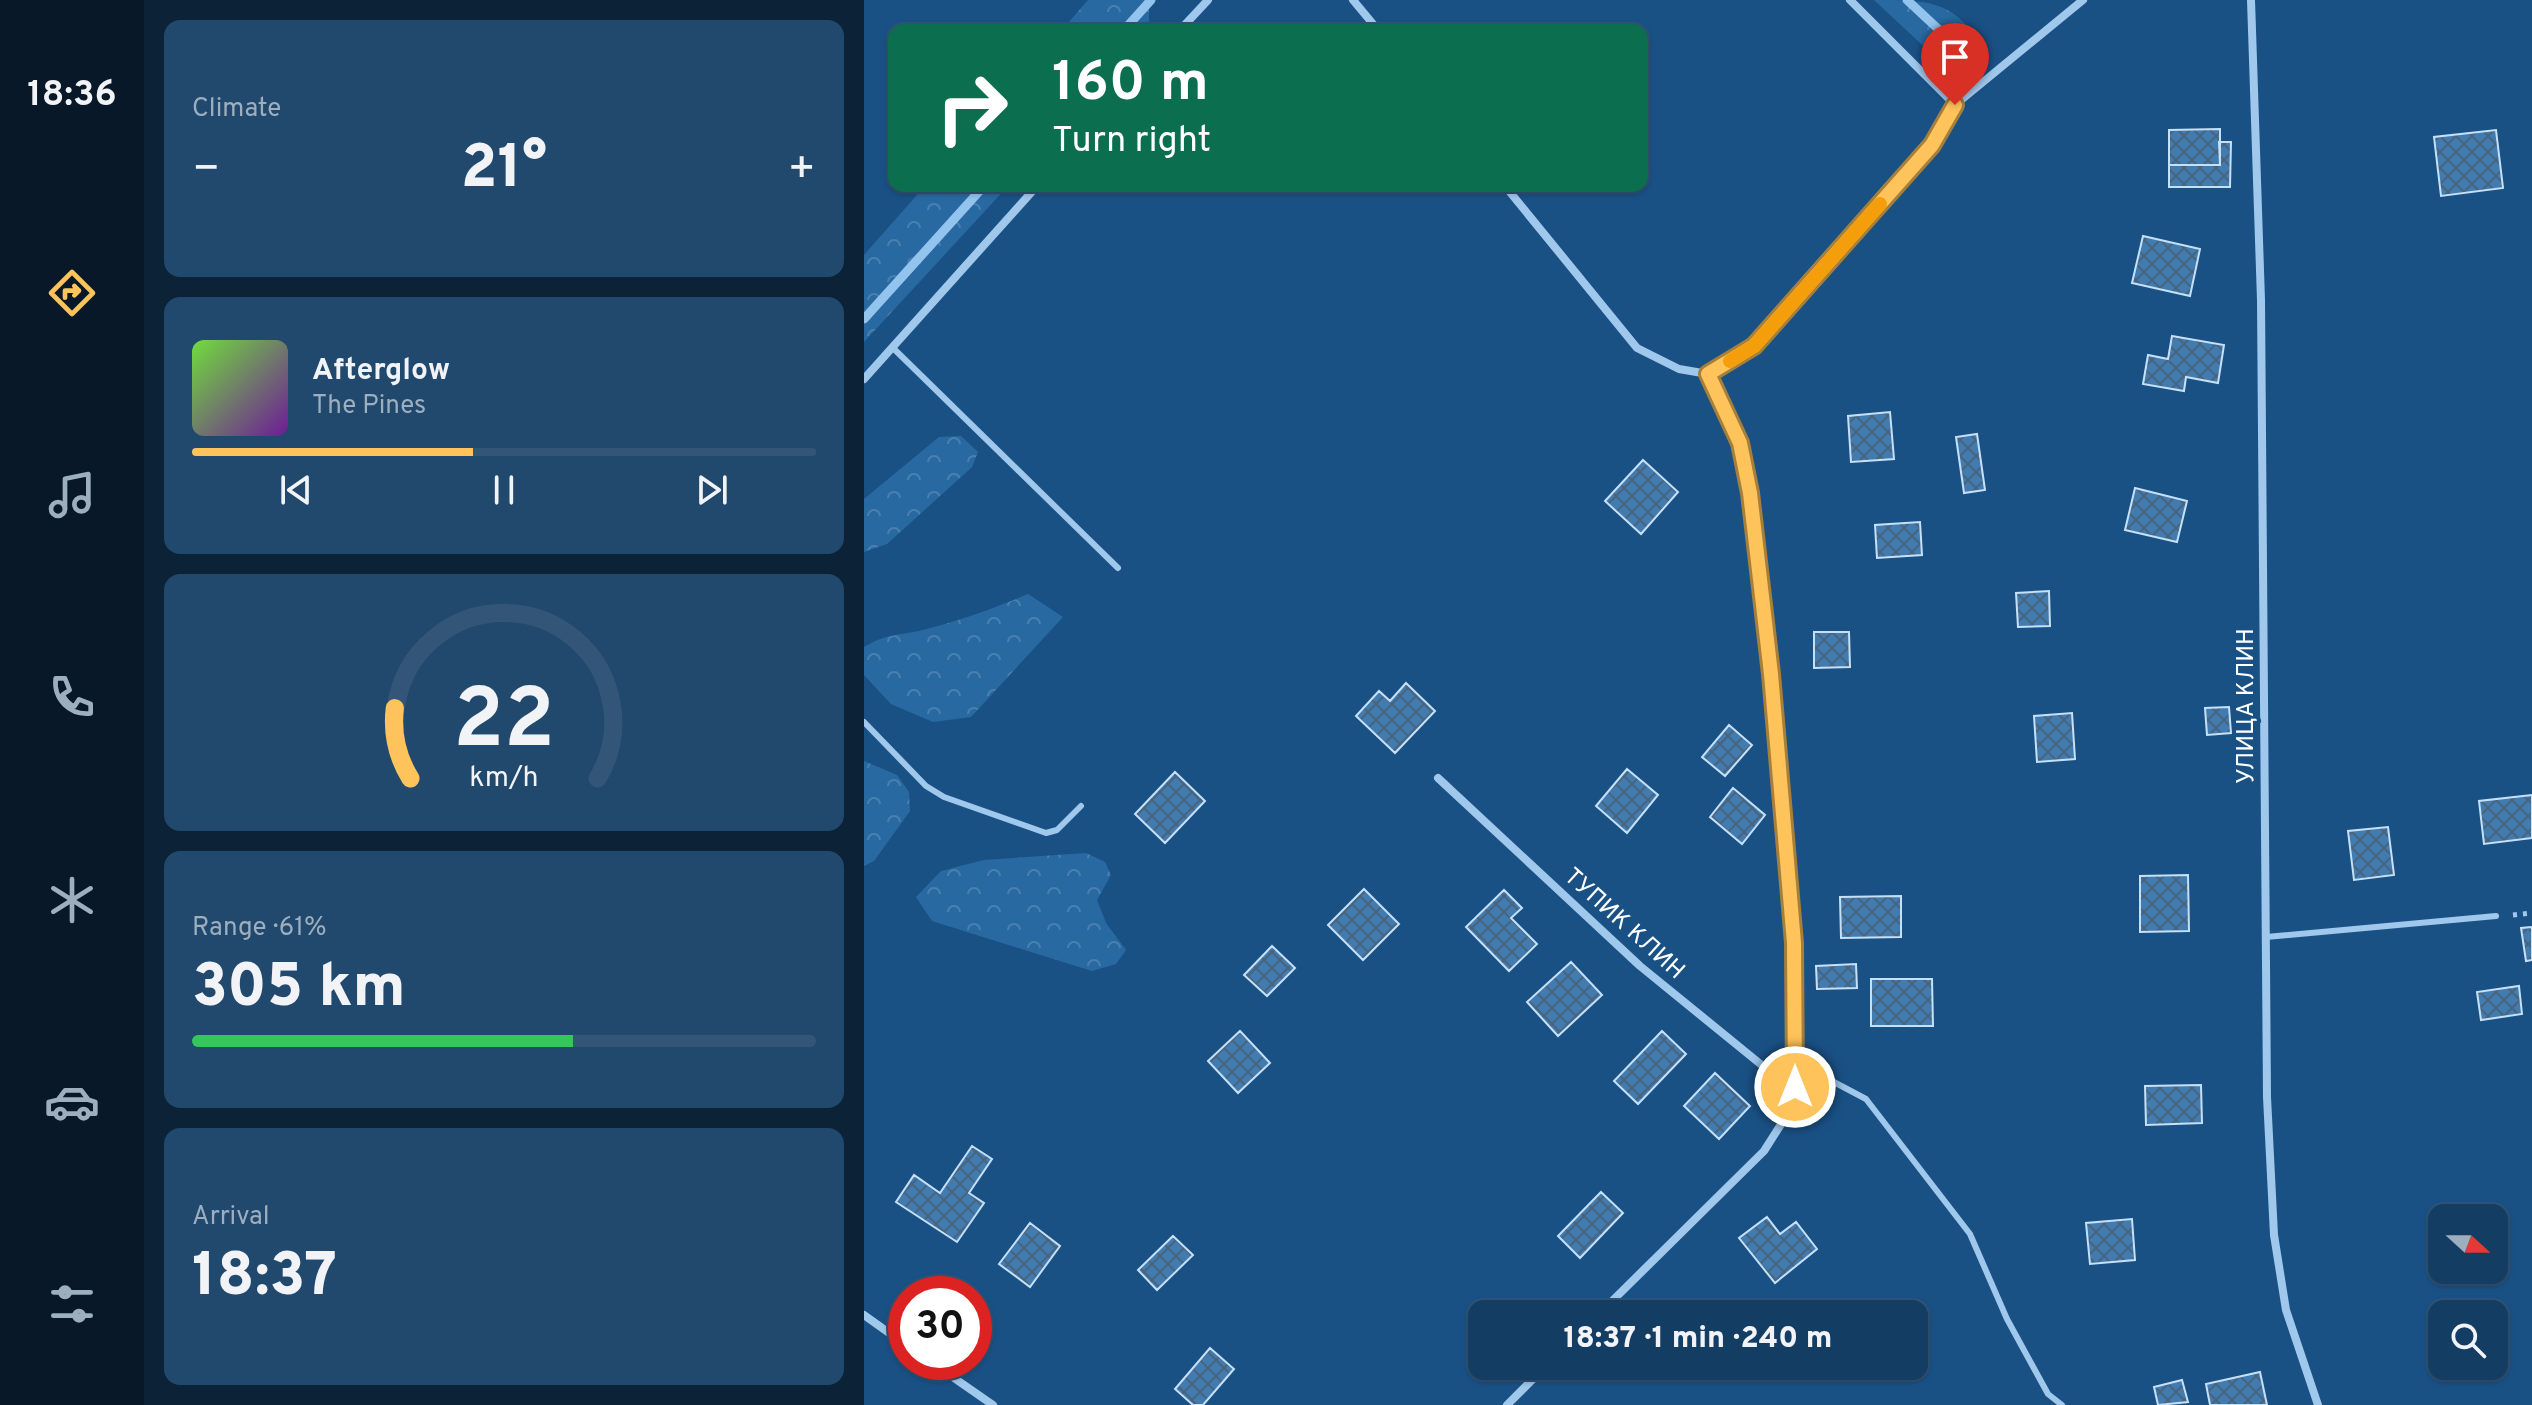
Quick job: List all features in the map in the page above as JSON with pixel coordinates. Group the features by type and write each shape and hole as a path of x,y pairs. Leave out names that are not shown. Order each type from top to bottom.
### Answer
{"street":[{"path":"1186,24 1208,0"},
{"path":"1353,0 1373,24"},
{"path":"1850,0 1955,105"},
{"path":"1510,192 1637,348 1679,369 1708,374 1754,346 1932,145 1955,105 2083,0"},
{"name":"УЛИЦА КЛИН","path":"2251,0 2261,300 2267,1097 2274,1235 2286,1310 2318,1405"},
{"path":"864,379 1032,192"},
{"path":"1613,1300 1764,1151 1785,1118 1795,1087 1794,943 1771,674 1750,493 1740,443 1708,374"},
{"name":"ТУПИК КЛИН","path":"1438,778 1640,966 1769,1071 1795,1087"},
{"path":"864,1315 888,1332"},
{"path":"957,1380 993,1405"},
{"path":"1507,1405 1532,1380"}],"lane":[{"path":"892,347 1118,568"},
{"path":"864,722 926,786 944,797 1046,833 1057,830 1081,806"},
{"path":"2266,937 2496,916"},
{"path":"1795,1087 1830,1080 1866,1099 1970,1234 2007,1319 2048,1394 2062,1405"}],"green space":[{"path":"1088,0 1149,0 1149,24 1067,24"},
{"path":"1874,0 1935,5 1958,17 1978,40 1974,47 1954,60 1933,55"},
{"path":"920,192 1002,192 864,342 864,255"},
{"path":"961,436 978,452 972,467 887,544 864,552 864,499 939,437"},
{"path":"1028,594 1063,617 971,717 933,722 891,704 864,675 864,647 872,643 961,619"},
{"path":"864,761 897,775 909,792 910,811 874,861 864,866"},
{"path":"1086,853 1105,862 1111,875 1097,900 1106,923 1126,950 1116,964 1092,971 932,921 916,897 941,871 984,860"}],"building":[{"path":"2220,129 2220,165 2169,165 2169,130"},
{"path":"2496,130 2503,188 2441,196 2434,137"},
{"path":"2219,142 2231,142 2230,187 2169,187 2169,165 2220,165"},
{"path":"2143,236 2200,249 2190,296 2132,283"},
{"path":"2172,336 2224,345 2218,383 2186,377 2184,391 2143,384 2148,355 2168,359"},
{"path":"1890,412 1894,459 1851,462 1848,416"},
{"path":"1977,434 1985,490 1964,493 1956,437"},
{"path":"1643,460 1678,492 1641,534 1605,501"},
{"path":"2135,488 2187,501 2177,542 2125,530"},
{"path":"1920,522 1922,555 1877,558 1875,525"},
{"path":"2049,591 2050,626 2018,627 2016,593"},
{"path":"1814,632 1849,632 1850,667 1814,668"},
{"path":"1406,683 1435,711 1395,753 1356,716 1379,691 1390,701"},
{"path":"2229,707 2231,733 2207,735 2205,708"},
{"path":"2072,713 2075,759 2037,762 2034,716"},
{"path":"1729,725 1752,745 1725,776 1702,757"},
{"path":"1627,769 1658,795 1627,833 1596,806"},
{"path":"1175,772 1205,801 1165,843 1135,814"},
{"path":"1733,788 1765,815 1742,844 1710,817"},
{"path":"2532,795 2532,838 2484,844 2479,801"},
{"path":"2388,827 2394,875 2354,880 2348,831"},
{"path":"2188,875 2189,931 2140,932 2140,876"},
{"path":"1364,889 1399,924 1363,960 1328,925"},
{"path":"1504,890 1522,908 1511,918 1537,944 1509,971 1466,927"},
{"path":"1901,896 1901,937 1841,938 1840,897"},
{"path":"2532,927 2532,960 2526,961 2521,928"},
{"path":"1272,946 1295,968 1267,996 1244,975"},
{"path":"1571,962 1602,995 1558,1036 1527,1002"},
{"path":"1856,964 1857,988 1817,989 1816,966"},
{"path":"1871,979 1932,979 1933,1026 1871,1026"},
{"path":"2519,986 2522,1014 2481,1020 2477,992"},
{"path":"1240,1031 1270,1063 1238,1093 1208,1061"},
{"path":"1662,1031 1686,1054 1638,1104 1614,1081"},
{"path":"1715,1073 1750,1106 1719,1139 1684,1106"},
{"path":"2201,1085 2202,1123 2146,1125 2145,1086"},
{"path":"972,1146 992,1159 969,1193 984,1203 957,1242 896,1202 914,1175 940,1193"},
{"path":"1601,1192 1623,1213 1580,1258 1558,1236"},
{"path":"1767,1217 1780,1234 1796,1222 1817,1249 1775,1283 1739,1238"},
{"path":"2132,1219 2135,1260 2090,1264 2086,1223"},
{"path":"1030,1223 1060,1246 1030,1287 999,1264"},
{"path":"1173,1236 1193,1255 1157,1290 1138,1270"},
{"path":"1210,1348 1234,1369 1203,1405 1193,1405 1175,1389"},
{"path":"2260,1372 2267,1405 2210,1405 2206,1384"},
{"path":"2182,1380 2188,1402 2158,1405 2154,1387"}],"waterway":[{"path":"1129,24 1151,0"},
{"path":"1907,0 1950,40"},
{"path":"864,319 979,192"}],"slow traffic":[{"path":"1730,361 1754,346 1880,204"}],"route":[{"path":"1795,1087 1794,943 1771,674 1750,493 1740,443 1708,374 1754,346 1932,145 1955,105"}]}
